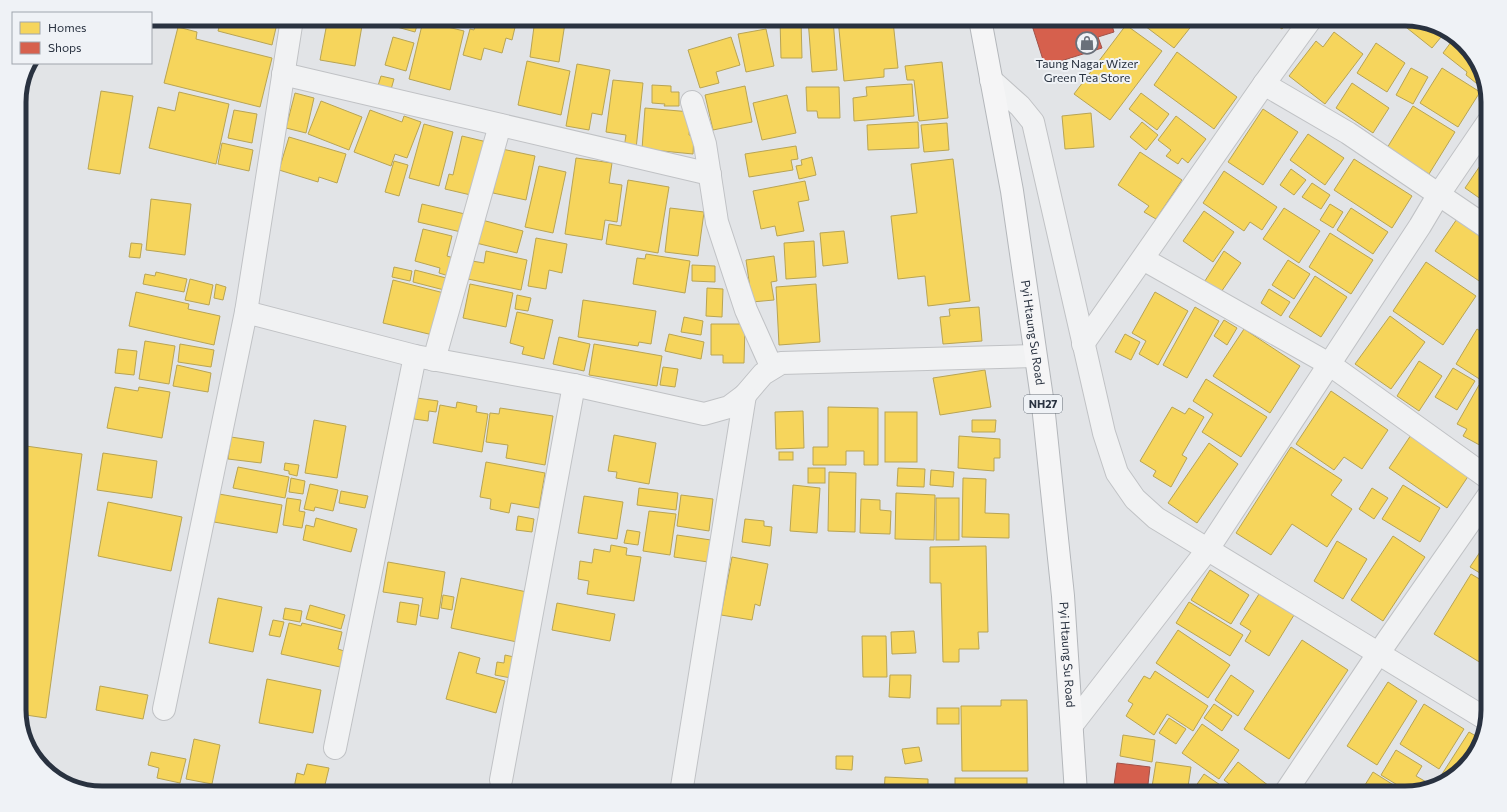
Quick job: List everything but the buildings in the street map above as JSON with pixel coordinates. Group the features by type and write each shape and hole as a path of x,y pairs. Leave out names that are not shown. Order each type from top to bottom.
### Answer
{"highway":[{"name":"Pyi Htaung Su Road","path":"981,26 1012,191 1043,405 1063,596 1076,786"}],"street":[{"path":"164,709 246,312 291,26"},
{"path":"1083,344 1306,26"},
{"path":"283,74 710,174"},
{"path":"991,80 1020,106 1032,122 1104,433 1117,474 1135,499 1156,518 1480,716"},
{"path":"1264,84 1348,133 1481,223"},
{"path":"692,102 705,144 717,222 746,310 772,368"},
{"path":"335,748 425,358 500,125"},
{"path":"1072,725 1208,549 1420,226 1439,194 1481,132"},
{"path":"1143,259 1329,364 1481,473"},
{"path":"246,312 425,358 574,386 704,414 729,407 745,395 763,374 781,363 1035,356"},
{"path":"501,780 574,386"},
{"path":"682,786 745,395"},
{"path":"1291,786 1378,654 1481,506"}],"place":[{"name":"Taung Nagar Wizer Green Tea Store","path":"1087,43"}]}
